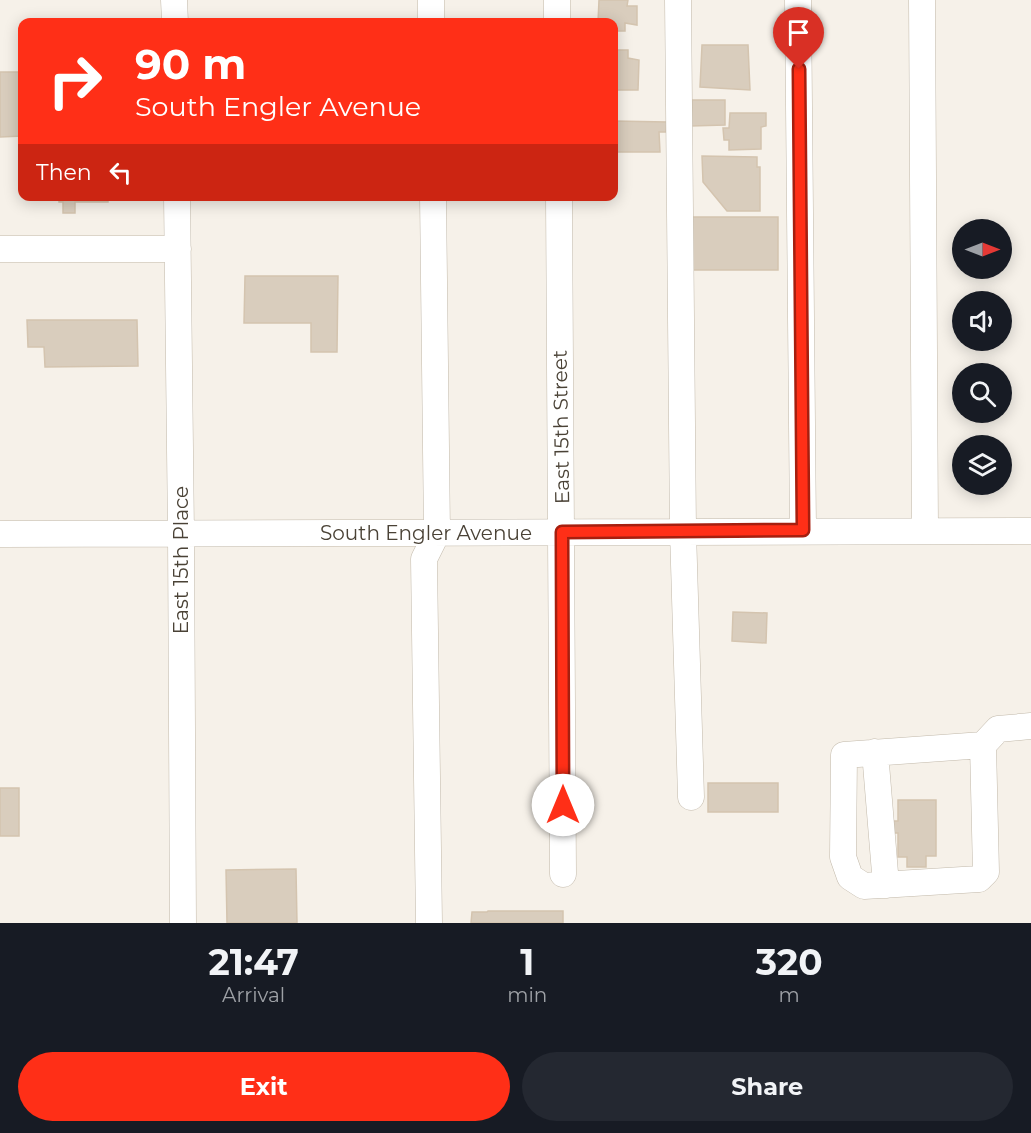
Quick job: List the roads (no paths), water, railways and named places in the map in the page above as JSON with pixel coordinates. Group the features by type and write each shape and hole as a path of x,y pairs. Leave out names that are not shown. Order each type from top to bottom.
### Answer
{"street":[{"path":"174,0 175,18"},
{"path":"431,0 431,18"},
{"path":"557,0 557,18"},
{"path":"678,0 683,531 691,796"},
{"path":"798,0 803,530"},
{"path":"922,0 925,530"},
{"name":"East 15th Place","path":"177,201 183,923"},
{"path":"429,923 424,559 437,533 433,201"},
{"name":"East 15th Street","path":"559,201 563,874"},
{"path":"0,249 178,249"},
{"name":"South Engler Avenue","path":"0,534 1031,531"},
{"path":"983,745 986,872 979,879 864,886 850,877 843,857 844,754 983,745 998,729 1031,726"},
{"path":"875,752 886,885"}]}
